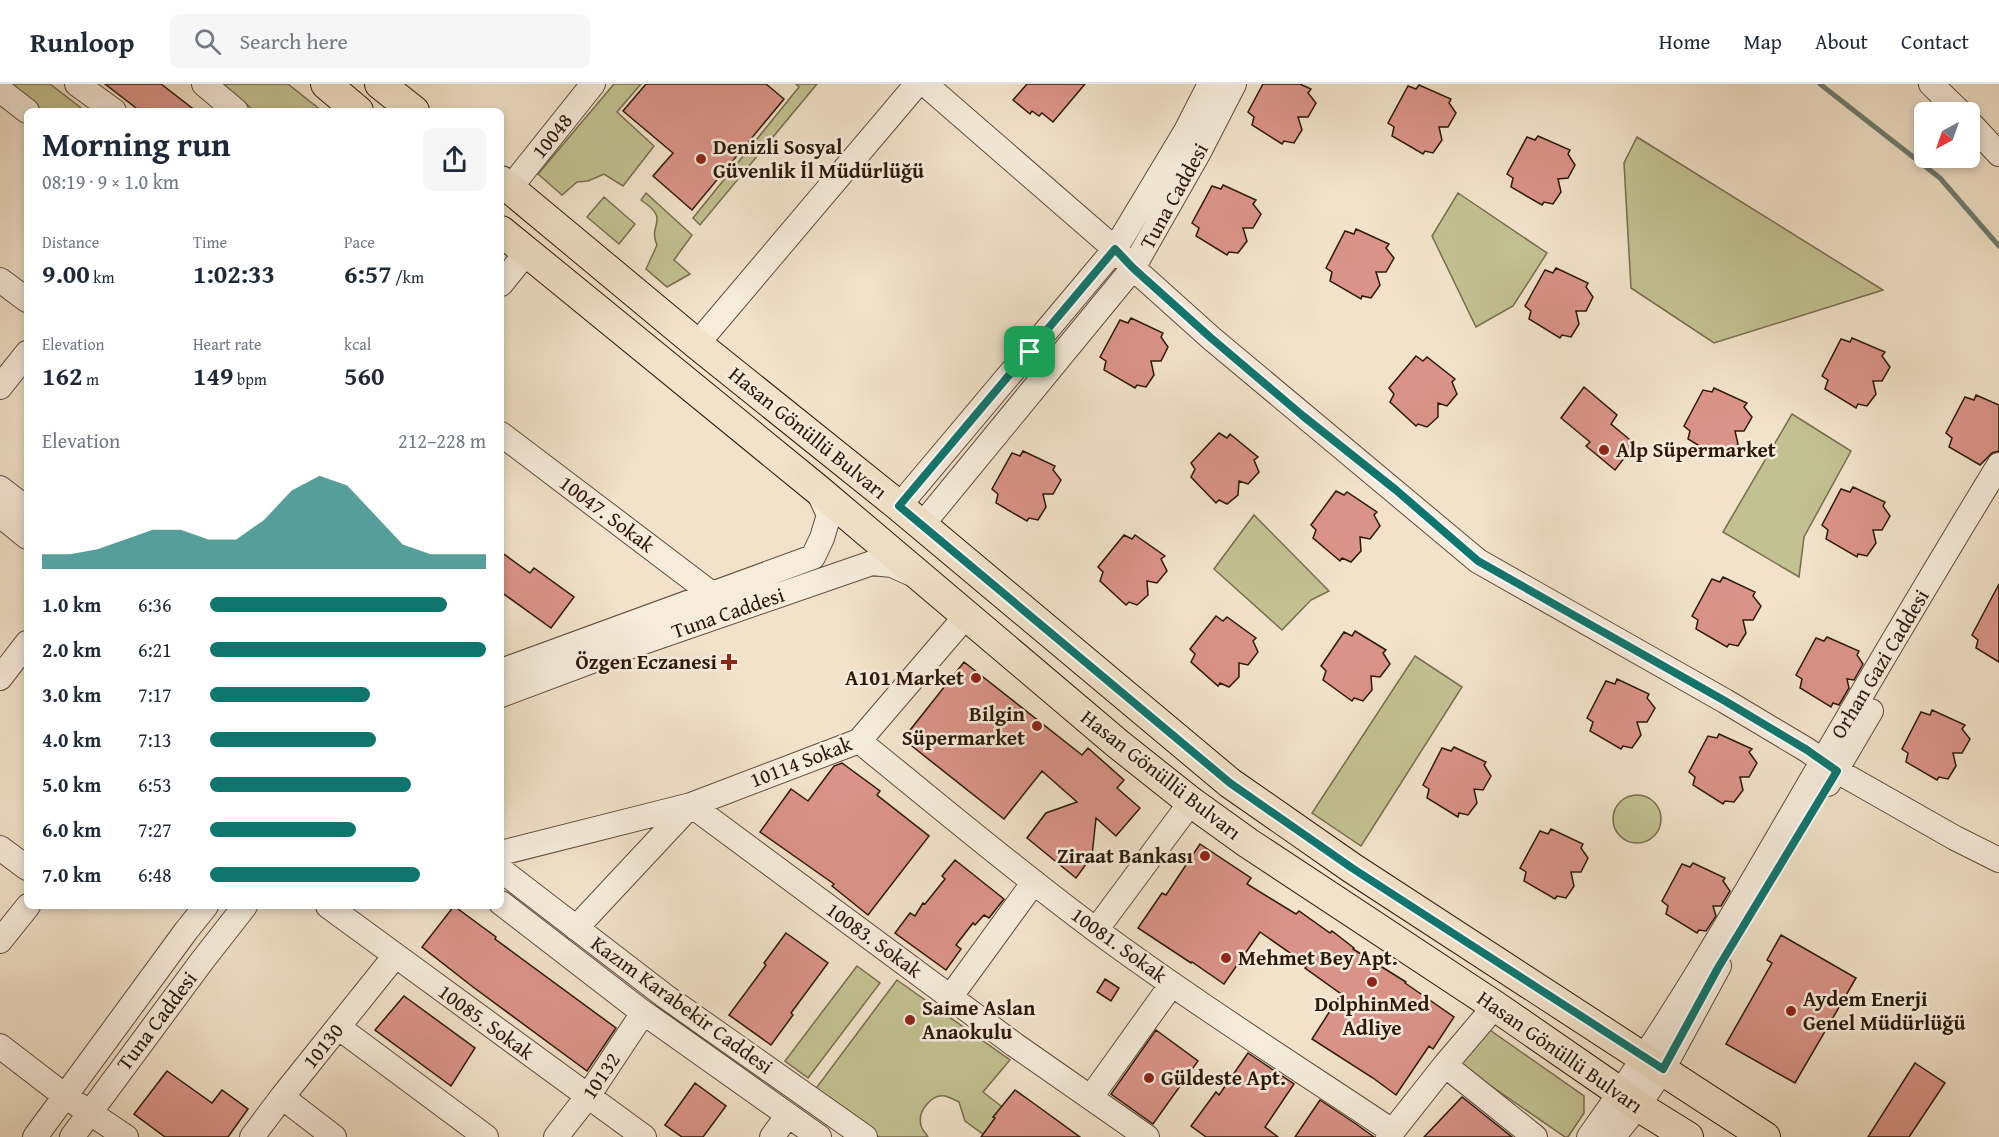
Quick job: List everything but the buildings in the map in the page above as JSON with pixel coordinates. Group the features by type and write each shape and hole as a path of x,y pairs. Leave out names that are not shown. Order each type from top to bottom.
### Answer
{"main road":[{"path":"326,84 354,108"},
{"path":"380,84 410,108"},
{"name":"Hasan Gönüllü Bulvarı","path":"505,185 697,344 899,506 1230,783 1352,868 1765,1137"},
{"name":"Hasan Gönüllü Bulvarı","path":"504,234 817,489 1118,744 1191,802 1688,1137"}],"street":[{"path":"77,84 110,108"},
{"path":"204,84 228,108"},
{"path":"697,344 917,84"},
{"path":"925,84 1115,249 1219,345 1396,490 1478,561 1725,701 1807,750 1829,766 1955,838 1999,860"},
{"name":"Tuna Caddesi","path":"899,506 1115,249 1186,131 1210,84"},
{"name":"Tuna Caddesi","path":"922,525 1133,268 1199,153 1234,84"},
{"path":"1931,84 1950,102"},
{"name":"10048","path":"505,185 590,85"},
{"path":"0,90 24,109"},
{"path":"1980,134 1999,154"},
{"path":"504,280 526,253"},
{"path":"0,280 24,298"},
{"path":"0,387 24,357"},
{"name":"10047. Sokak","path":"504,436 712,594"},
{"name":"Orhan Gazi Caddesi","path":"1589,1137 1629,1099 1724,958 1829,766 1896,635 1999,465"},
{"path":"0,488 24,507"},
{"name":"Tuna Caddesi","path":"504,666 813,557 829,515 817,489"},
{"name":"Orhan Gazi Caddesi","path":"1829,766 1903,654 1999,497"},
{"path":"0,515 24,535"},
{"name":"Tuna Caddesi","path":"504,694 629,647 872,563 892,565 921,578"},
{"name":"10114 Sokak","path":"504,852 691,805 859,741 966,616"},
{"path":"1,675 24,647"},
{"name":"10081. Sokak","path":"859,741 1096,930 1390,1134"},
{"path":"1096,930 1191,802"},
{"name":"10114 Sokak","path":"576,928 691,805"},
{"name":"10083. Sokak","path":"691,805 1015,1045 1147,1137"},
{"path":"0,848 24,866"},
{"name":"Kazım Karabekir Caddesi","path":"504,872 665,996 865,1137"},
{"path":"951,996 1034,882"},
{"name":"Kazım Karabekir Caddesi","path":"504,905 643,1012 819,1137"},
{"path":"0,941 26,909"},
{"name":"Tuna Caddesi","path":"34,1137 204,909"},
{"name":"Tuna Caddesi","path":"72,1137 243,909"},
{"name":"10085. Sokak","path":"332,909 644,1137"},
{"name":"10130","path":"252,1137 282,1096 395,956"},
{"path":"1091,1097 1172,984"},
{"path":"1390,1134 1495,1006"},
{"name":"10132","path":"556,1137 588,1096 643,1012"},
{"path":"338,1027 486,1137"},
{"path":"0,1046 64,1096 126,1137"},
{"path":"1445,1065 1536,1137"},
{"path":"282,1096 334,1137"},
{"path":"1629,1099 1673,1137"},
{"name":"Orhan Gazi Caddesi","path":"1613,1137 1629,1099"},
{"path":"772,1137 788,1115"}],"shaded area":[{"path":"4,84 50,84 81,108 34,108"},
{"path":"221,84 288,84 318,108 251,108"},
{"path":"614,84 641,84 617,112 654,146 623,186 604,174 588,181 577,182 562,195 538,174"},
{"path":"796,84 817,84 700,225 693,218 799,87"},
{"path":"1637,137 1883,290 1714,343 1631,288 1624,163"},
{"path":"646,193 692,235 674,260 690,274 667,287 646,269 657,245 655,232 657,218 650,207 641,200"},
{"path":"1458,193 1547,253 1513,306 1476,327 1432,236"},
{"path":"604,197 635,224 619,244 587,217"},
{"path":"1792,414 1851,451 1804,537 1799,577 1723,532"},
{"path":"1254,515 1329,591 1311,600 1282,630 1214,569"},
{"path":"1415,656 1462,687 1361,846 1312,813"},
{"path":"1632,795 1642,795 1654,802 1661,814 1661,824 1654,836 1642,843 1632,843 1617,832 1613,824 1613,814 1624,799"},
{"path":"857,966 880,983 808,1078 785,1061"},
{"name":"Saime Aslan Anaokulu","path":"897,980 1010,1060 983,1092 1010,1113 987,1137 965,1121 959,1102 945,1096 935,1098 923,1109 921,1126 928,1137 879,1137 814,1091"},
{"path":"1487,1028 1584,1096 1584,1113 1568,1137 1459,1064"}],"waterway":[{"path":"1820,84 1940,178 1999,246"}],"place":[{"name":"Denizli Sosyal Güvenlik İl Müdürlüğü","path":"701,159"},
{"name":"Alp Süpermarket","path":"1604,450"},
{"name":"Özgen Eczanesi","path":"729,662"},
{"name":"A101 Market","path":"976,678"},
{"name":"Bilgin Süpermarket","path":"1037,726"},
{"name":"Ziraat Bankası","path":"1205,856"},
{"name":"Mehmet Bey Apt.","path":"1226,958"},
{"name":"DolphinMed Adliye","path":"1372,982"},
{"name":"Aydem Enerji Genel Müdürlüğü","path":"1791,1011"},
{"name":"Saime Aslan Anaokulu","path":"910,1020"},
{"name":"Güldeste Apt.","path":"1149,1078"}],"route":[{"path":"1115,249 1211,338 1303,416 1396,490 1478,561 1725,701 1807,750 1837,771 1718,968 1663,1069 1352,868 1230,783 899,506 1030,352 1115,249"}]}
